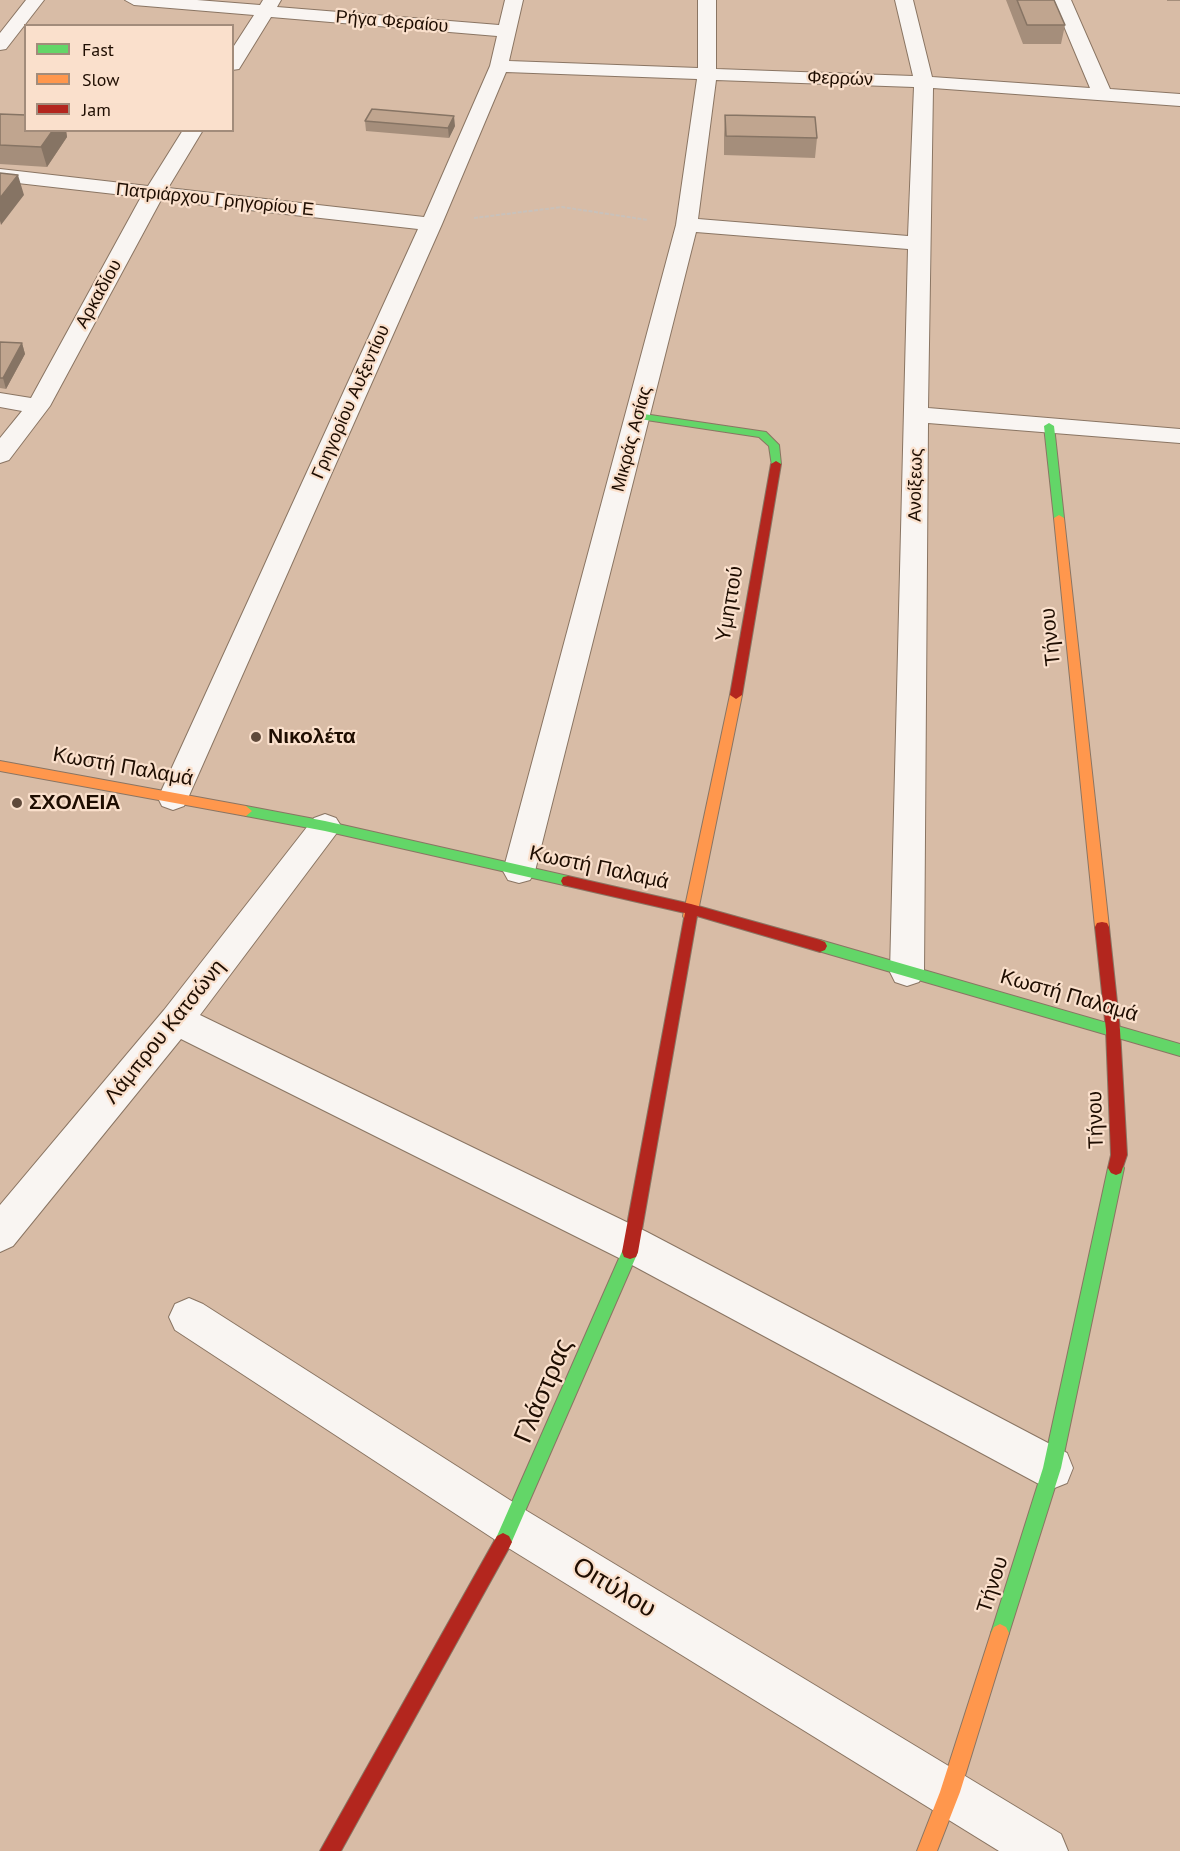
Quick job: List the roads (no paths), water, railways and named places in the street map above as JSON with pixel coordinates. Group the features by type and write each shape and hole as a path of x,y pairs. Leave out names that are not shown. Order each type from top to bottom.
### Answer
{"street":[{"path":"0,45 36,0"},
{"name":"Ρήγα Φεραίου","path":"134,0 269,6 506,31"},
{"name":"Γρηγορίου Αυξεντίου","path":"173,798 431,224 499,66 514,0"},
{"name":"Μικράς Ασίας","path":"519,871 687,225 707,74 707,0"},
{"name":"Ανοίξεως","path":"904,0 924,82 919,243 918,415 907,972"},
{"path":"1062,0 1102,94"},
{"path":"234,62 269,6"},
{"name":"Φερρών","path":"499,66 924,82 1180,100"},
{"name":"Αρκαδίου","path":"0,455 38,405 154,193 192,132"},
{"name":"Πατριάρχου Γρηγορίου Ε","path":"0,175 431,224"},
{"path":"687,225 919,243"},
{"path":"0,400 38,405"},
{"path":"918,415 1180,436"},
{"name":"Υμηττού","path":"638,416 762,434 774,445 777,456 732,720 691,909"},
{"name":"Τήνου","path":"927,1851 950,1792 1052,1468 1119,1155 1113,1030 1049,426"},
{"name":"Κωστή Παλαμά","path":"0,766 325,826 691,909 1180,1050"},
{"name":"Λάμπρου Κατσώνη","path":"0,1234 176,1020 325,826"},
{"name":"Γλάστρας","path":"330,1851 512,1526 633,1245 691,909"},
{"path":"176,1020 633,1245 1052,1468"},
{"name":"Οιτύλου","path":"189,1317 512,1526 1044,1851"}],"place":[{"name":"Νικολέτα","path":"256,737"},
{"name":"ΣΧΟΛΕΙΑ","path":"17,803"}]}
